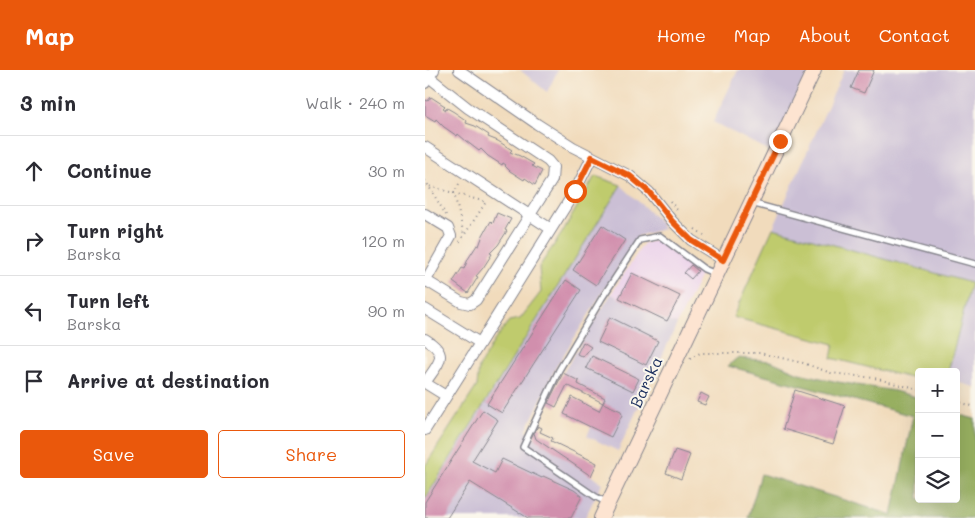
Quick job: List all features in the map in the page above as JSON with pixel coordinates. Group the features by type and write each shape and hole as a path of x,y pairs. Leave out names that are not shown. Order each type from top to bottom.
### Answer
{"street":[{"path":"459,70 537,124 592,157 630,176 649,192 672,221 691,240 723,260"},
{"name":"Barska","path":"601,518 814,70"},
{"path":"425,214 448,228 451,236 425,281 461,302 470,304 479,297 552,180 554,172 551,164 468,108 428,76"},
{"path":"425,147 551,228"},
{"path":"425,430 575,191 592,157"},
{"path":"425,309 480,343"},
{"path":"425,339 438,348 440,356 425,383 446,396"}],"lane":[{"path":"751,203 975,264"},
{"path":"608,503 596,497 523,447 559,370 602,298 641,240 660,236 703,269 717,274"}],"path":[{"path":"425,180 447,216"},
{"path":"459,184 455,193 464,235"},
{"path":"425,185 486,202 457,247"},
{"path":"687,364 691,358 700,353 760,353 803,363 831,373 874,378 915,389"},
{"path":"960,403 975,407"}],"shaded area":[{"path":"520,70 558,70 547,92"},
{"path":"738,70 812,70 773,153 713,122"},
{"path":"844,70 975,70 975,387 960,383 960,368 949,368 971,283 773,228"},
{"path":"621,185 658,220 663,229 638,236 556,367 526,431 602,483 585,518 425,518 425,499"},
{"path":"657,240 701,275 677,324 611,294 644,243"},
{"path":"611,294 677,324 618,451 587,436 591,427 564,414 572,397 599,411 605,398 578,384 579,381 563,373"}],"green space":[{"path":"595,176 621,185 425,499 425,466 477,386 479,367 494,341 509,321 520,319 541,292 539,267 562,233"},
{"path":"773,228 971,283 949,368 915,368 915,379 831,358 834,344 733,317"},
{"path":"737,358 771,361 799,373 838,382 895,391 915,397 915,503 960,503 960,415 975,419 975,518 748,518 761,474 892,515 913,416 728,366"}],"building":[{"path":"859,70 874,70 864,93 851,88"},
{"path":"431,97 445,106 443,108 446,110 447,108 454,112 467,121 466,123 475,126 489,135 488,137 512,150 510,152 534,164 532,166 542,171 535,185 510,171 506,165 503,163 502,165 481,149 479,151 458,134 457,136 444,127 436,119 435,121 425,115 425,102"},
{"path":"497,213 511,219 505,230 507,231 490,253 492,254 476,276 478,277 468,293 453,282 462,268 464,269 477,245 479,246 483,235 491,221 493,223"},
{"path":"602,225 625,240 596,285 573,270"},
{"path":"691,265 698,271 691,279 684,273"},
{"path":"632,273 680,296 667,321 619,298"},
{"path":"566,280 581,290 502,413 487,404"},
{"path":"610,317 658,341 646,365 598,342"},
{"path":"583,342 591,347 583,357 577,354"},
{"path":"592,356 639,379 633,391 586,368"},
{"path":"563,373 579,381 578,384 605,398 603,403 567,385 556,407 548,403"},
{"path":"795,390 845,406 833,444 783,429"},
{"path":"701,393 709,397 705,405 697,402"},
{"path":"572,397 599,411 603,403 621,411 622,415 611,437 564,414"},
{"path":"483,410 498,420 472,461 495,473 502,459 542,478 543,476 574,490 582,496 571,518 528,518 470,482 447,518 425,518 425,502"},
{"path":"538,426 542,428 540,432 553,438 551,441 597,463 591,476 536,439 534,433"},
{"path":"675,450 690,455 681,479 666,473"}],"route":[{"path":"575,191 592,157 630,176 649,192 672,221 691,240 723,260 780,141"}]}
